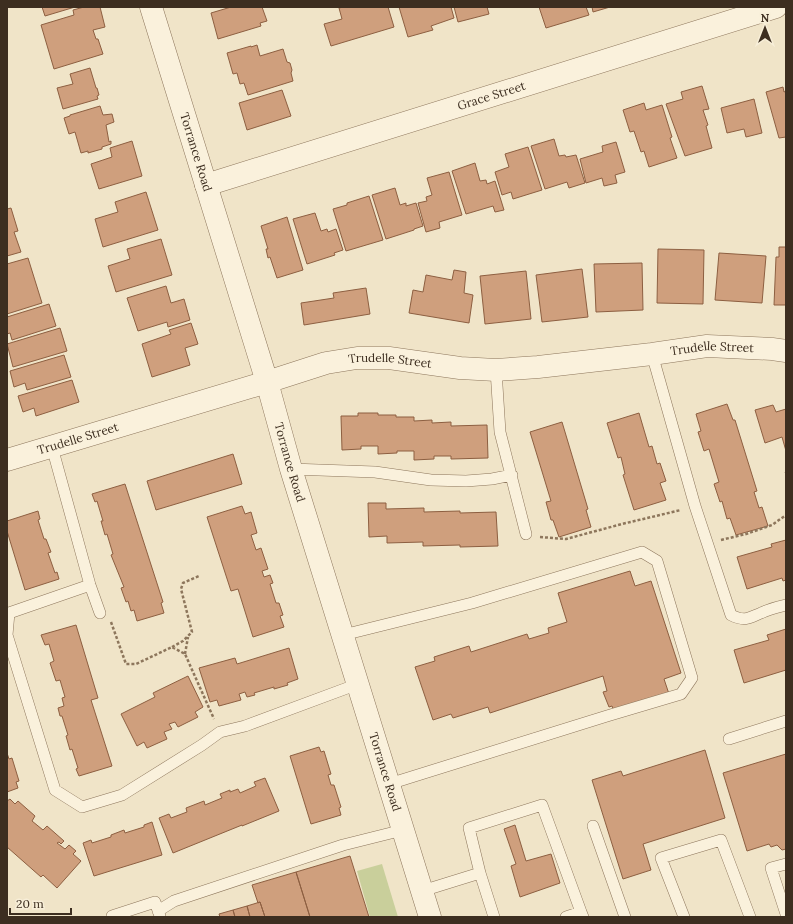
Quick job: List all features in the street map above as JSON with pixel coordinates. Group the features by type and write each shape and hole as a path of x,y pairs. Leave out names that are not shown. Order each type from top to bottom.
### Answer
{"street":[{"name":"Torrance Road","path":"151,7 430,917"},
{"name":"Grace Street","path":"206,185 776,7"},
{"name":"Trudelle Street","path":"7,460 326,363 357,358 389,358 460,368 496,370 538,367 707,346 786,351"}],"lane":[{"path":"652,354 695,506 731,615 739,619 748,619 760,613 786,605"},
{"path":"496,370 500,432 526,534"},
{"path":"52,447 90,585 100,613"},
{"path":"292,469 375,472 438,480 492,479 512,475"},
{"path":"343,635 472,603 642,552 657,561 692,678 682,694 389,784"},
{"path":"90,585 9,613 7,635 55,790 82,807 122,795 202,745 220,732 245,726 358,684"},
{"path":"729,739 786,721"},
{"path":"494,917 468,828 542,805 582,915 566,917"},
{"path":"593,826 625,917"},
{"path":"112,916 155,902 159,914 174,901 343,845 403,830"},
{"path":"684,917 661,858 721,840 750,917"},
{"path":"786,864 771,868 786,914"},
{"path":"422,891 480,873"}],"path":[{"path":"526,534 543,538 566,539 695,506"},
{"path":"707,543 746,534 772,525 786,515"},
{"path":"100,613 105,610 126,664 136,664 172,648 183,641 192,632 181,590 183,583 199,576"},
{"path":"188,636 185,654 220,732"},
{"path":"172,648 185,654"}],"green space":[{"path":"382,864 398,917 370,917 357,871"}],"building":[{"path":"42,7 75,7 45,16"},
{"path":"84,7 100,7 105,27 93,30 103,54 54,69 41,25 74,15 73,10"},
{"path":"231,7 262,7 267,21 260,23 261,26 218,39 211,13"},
{"path":"388,7 394,27 331,46 324,24 342,19 339,8"},
{"path":"399,7 451,7 454,18 431,26 433,30 408,37"},
{"path":"454,7 487,7 489,14 458,22"},
{"path":"539,7 586,7 589,15 546,28"},
{"path":"592,7 610,7 593,12"},
{"path":"257,45 260,56 283,49 287,62 290,63 293,81 248,95 244,83 240,84 237,73 233,74 227,53"},
{"path":"90,68 99,95 97,96 98,99 63,109 57,88 73,84 70,74"},
{"path":"702,86 709,109 703,110 708,125 706,126 712,148 685,156 666,104 683,99 681,92"},
{"path":"783,87 784,92 786,91 786,137 779,138 766,92"},
{"path":"282,90 291,116 247,130 239,103"},
{"path":"754,99 762,133 746,137 744,129 727,133 721,108"},
{"path":"644,103 646,110 662,105 672,137 670,138 677,158 649,167 644,151 641,152 634,131 630,132 623,110"},
{"path":"100,106 103,115 112,114 114,122 106,125 109,142 111,141 111,144 102,147 102,149 88,153 88,151 81,153 75,132 69,134 64,118"},
{"path":"554,139 559,156 565,155 566,157 576,155 585,183 569,188 567,182 545,189 531,146"},
{"path":"132,141 142,176 99,189 91,164 112,157 110,148"},
{"path":"616,142 625,172 615,175 617,183 604,186 602,178 586,183 580,159 603,152 602,146"},
{"path":"528,147 542,190 513,199 511,192 502,195 495,172 509,167 505,154"},
{"path":"475,163 480,181 486,180 487,184 495,181 504,210 495,212 493,206 466,214 452,171"},
{"path":"449,172 462,215 439,222 440,228 426,232 418,203 427,201 426,197 432,195 427,178"},
{"path":"395,188 400,205 406,203 406,206 416,203 423,226 386,239 372,195"},
{"path":"146,192 158,230 103,247 95,219 118,212 115,202"},
{"path":"369,196 383,240 346,251 333,209"},
{"path":"11,208 18,231 14,232 21,252 7,256 7,209"},
{"path":"315,213 321,231 327,229 328,232 336,229 343,250 334,253 335,255 307,264 293,219"},
{"path":"287,217 303,270 277,278 270,257 268,258 266,249 268,249 261,226"},
{"path":"161,239 172,275 116,292 108,266 130,259 127,249"},
{"path":"779,247 786,247 786,305 774,305 776,257 779,257"},
{"path":"658,249 704,250 703,304 657,303"},
{"path":"719,253 766,256 762,303 715,300"},
{"path":"28,258 42,303 7,314 7,264"},
{"path":"642,263 643,310 596,312 594,264"},
{"path":"582,269 588,317 542,322 536,275"},
{"path":"454,270 466,272 464,293 473,295 469,323 409,313 413,290 423,292 426,275 452,280"},
{"path":"526,271 531,319 485,324 480,276"},
{"path":"166,286 171,303 184,299 190,320 168,327 167,322 138,331 127,298"},
{"path":"366,288 370,314 304,325 301,303 334,298 333,293"},
{"path":"49,304 56,326 12,340 10,333 7,334 7,317"},
{"path":"191,323 198,344 185,348 190,365 152,377 142,344 171,334 169,330"},
{"path":"60,328 67,351 13,367 7,344"},
{"path":"64,355 71,377 27,390 25,383 14,387 10,371"},
{"path":"72,380 79,402 36,416 34,408 23,412 18,396"},
{"path":"727,404 733,420 735,420 757,491 754,492 759,508 762,507 768,526 736,535 730,518 727,519 722,501 720,502 714,484 719,482 709,449 704,451 698,432 701,431 696,414"},
{"path":"773,405 776,412 786,409 786,451 782,437 765,443 755,410"},
{"path":"358,413 378,413 378,415 396,415 396,417 414,417 414,421 432,420 432,423 451,422 451,426 487,425 488,458 451,459 451,456 434,456 434,459 414,460 414,451 397,451 397,453 378,454 378,446 361,446 361,449 342,450 341,416 358,416"},
{"path":"639,413 649,447 652,446 657,464 660,463 666,481 660,483 666,500 634,510 623,475 625,474 621,457 618,458 607,423"},
{"path":"562,422 588,509 586,510 591,527 559,537 553,520 551,520 546,502 551,501 530,432"},
{"path":"233,454 242,484 156,510 147,481"},
{"path":"125,484 163,602 161,603 164,613 137,621 134,610 131,611 128,601 126,602 121,588 124,587 111,555 113,554 107,534 105,535 101,521 103,521 97,501 95,502 92,494"},
{"path":"368,503 386,503 386,509 424,508 424,512 496,512 498,546 423,546 423,542 387,543 387,536 369,537"},
{"path":"242,506 245,514 251,512 257,533 251,535 256,550 261,548 268,569 262,571 264,577 270,575 273,583 270,584 276,603 279,603 283,615 280,616 284,627 253,637 238,589 231,591 207,517"},
{"path":"38,511 40,519 38,520 44,539 46,539 51,552 48,553 55,573 57,572 59,579 25,590 7,531 7,521"},
{"path":"786,540 786,580 783,581 782,578 747,589 737,557 772,547 771,544"},
{"path":"630,571 635,586 651,581 681,673 664,679 669,694 614,711 612,706 609,707 603,692 607,691 603,676 490,713 488,707 453,718 451,714 433,720 415,667 435,661 434,657 469,646 471,652 527,634 529,639 549,633 548,628 567,622 558,593"},
{"path":"76,625 98,698 91,700 112,766 79,776 72,749 70,750 66,736 68,735 58,708 64,706 62,698 65,697 60,680 56,681 50,663 54,661 49,644 45,645 41,635"},
{"path":"786,629 786,670 744,683 734,650 769,640 767,635"},
{"path":"289,648 298,679 287,683 288,685 274,689 274,687 254,693 255,695 247,697 245,692 239,694 241,700 219,706 217,700 210,702 199,668 235,658 237,664"},
{"path":"188,676 203,707 195,712 198,717 178,727 175,722 169,724 172,729 164,732 167,739 147,748 144,742 137,746 121,714 155,697 153,693"},
{"path":"319,747 321,752 324,751 331,774 328,775 331,785 334,785 341,807 339,808 341,815 311,824 290,756"},
{"path":"705,750 725,818 643,844 651,870 623,879 592,780 621,771 623,776"},
{"path":"7,753 9,759 12,758 19,781 16,782 18,788 7,792"},
{"path":"786,754 786,849 782,850 777,845 771,847 769,844 747,851 723,773"},
{"path":"265,778 279,811 173,853 159,818 169,814 171,818 187,812 186,808 204,801 205,805 222,798 220,794 230,790 230,792 238,789 240,793 256,786 254,782"},
{"path":"10,799 15,804 18,801 35,816 32,821 43,830 47,826 64,841 61,844 59,842 57,843 65,849 69,845 76,851 73,854 81,861 57,888 43,875 41,877 7,847 7,801"},
{"path":"152,822 162,855 94,876 83,843 91,840 92,843 111,837 111,835 124,830 125,833 144,827 144,825"},
{"path":"515,825 526,861 551,854 560,883 520,897 511,866 516,864 504,829"},
{"path":"350,856 369,917 310,917 296,872"},
{"path":"296,872 310,917 265,917 260,902 258,903 252,885"},
{"path":"260,902 265,917 250,917 247,906"},
{"path":"247,906 250,917 235,917 233,910"},
{"path":"233,910 235,917 220,917 219,914"}]}
